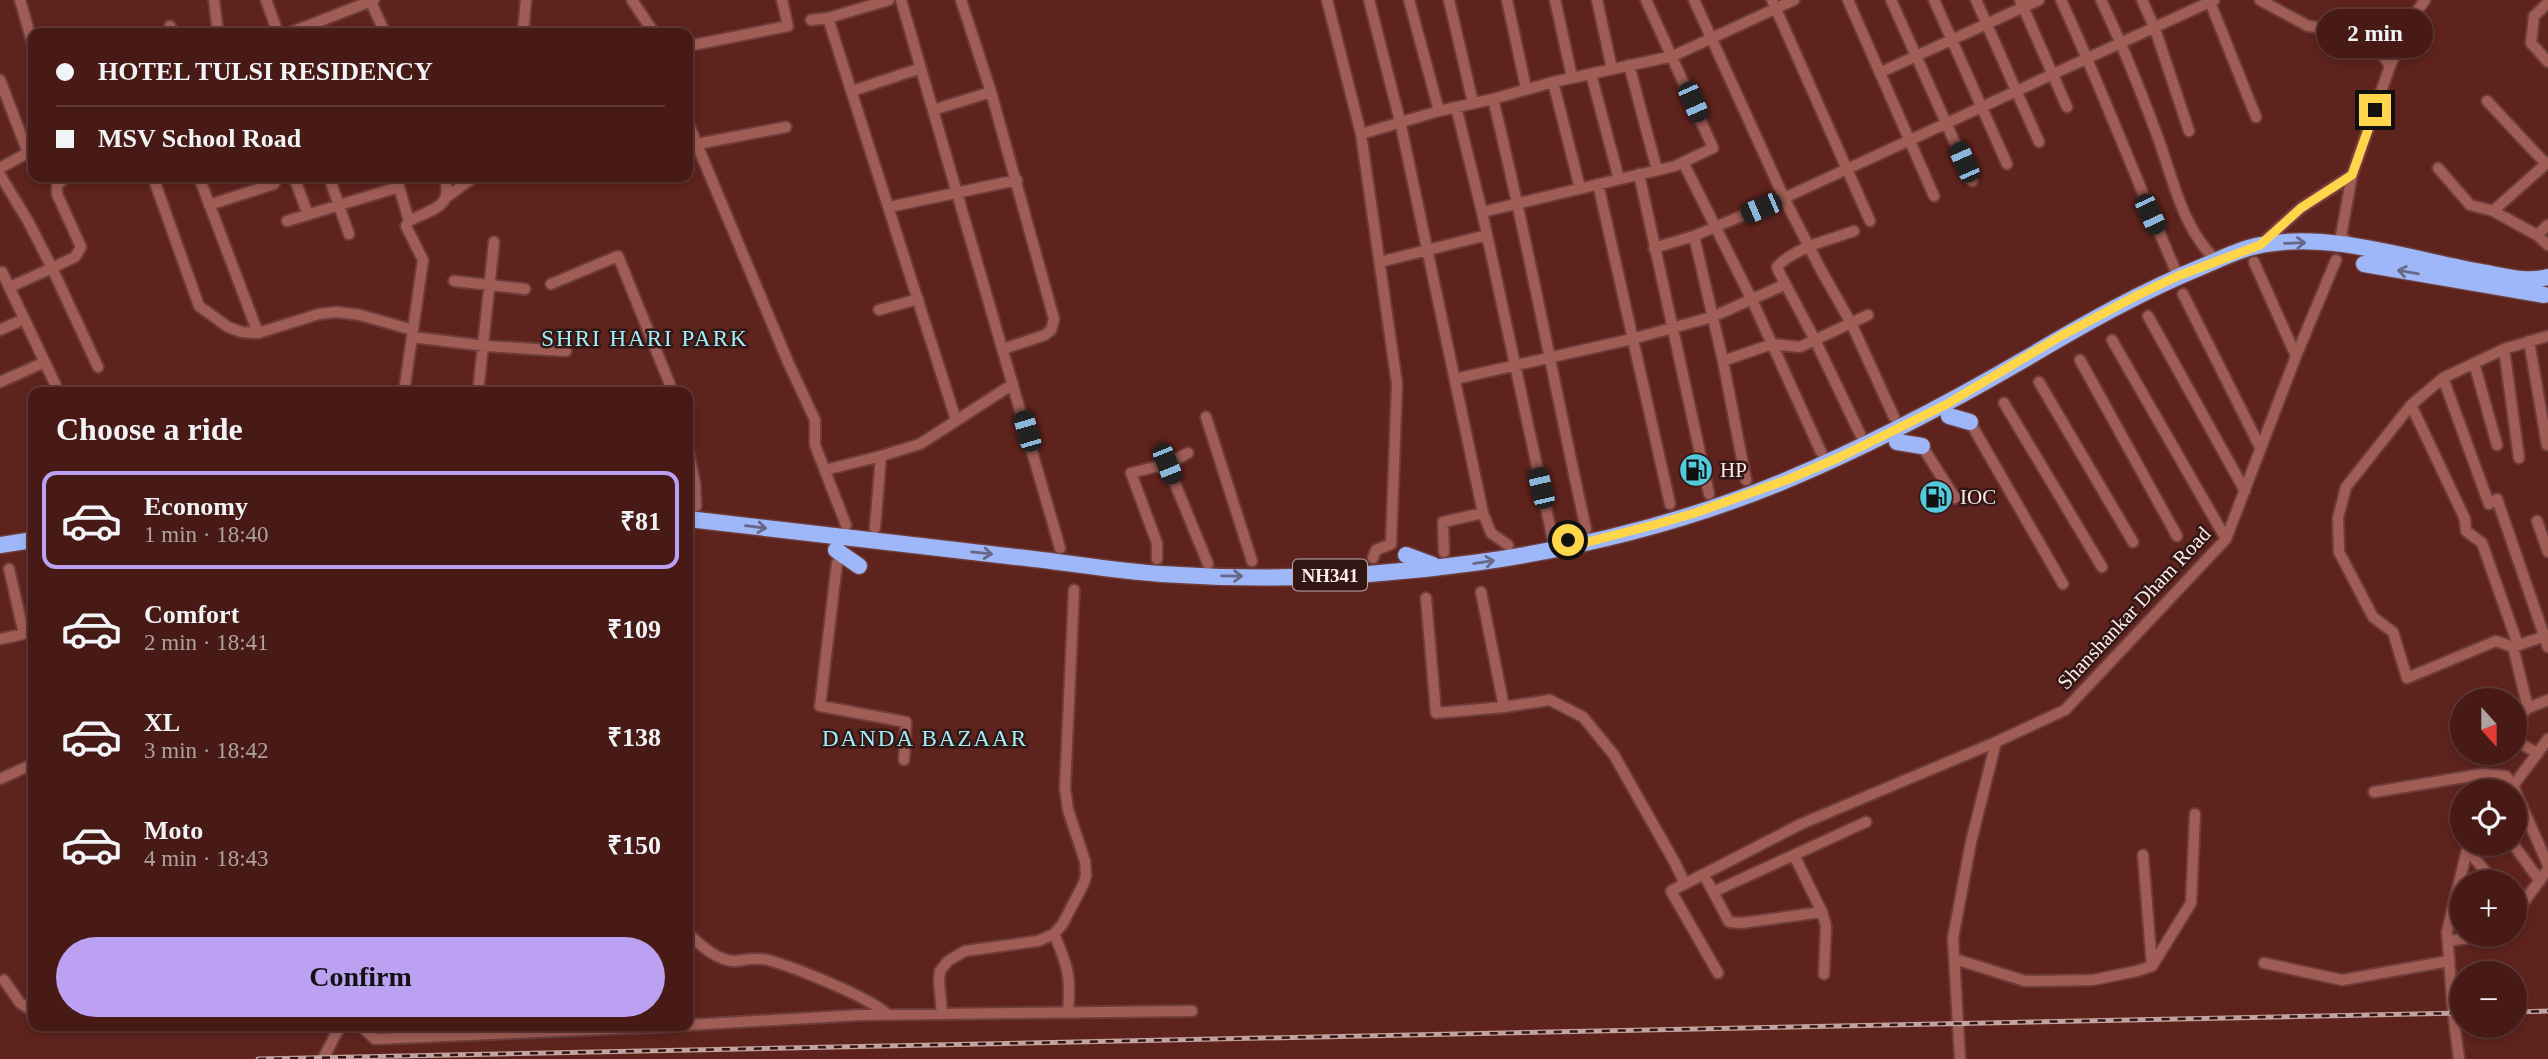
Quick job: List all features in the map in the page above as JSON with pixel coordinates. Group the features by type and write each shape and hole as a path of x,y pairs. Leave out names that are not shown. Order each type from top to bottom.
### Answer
{"highway":[{"name":"NH341","path":"1406,555 1478,563 1585,536 1695,513 1761,490 1948,410 2061,336 2136,296 2178,276 2260,245 2298,241 2372,248 2453,273 2546,297 2544,284 2548,277"},
{"name":"NH341","path":"2364,264 2533,281 2548,277"},
{"path":"1948,410 1970,422"},
{"path":"1897,442 1922,446"},
{"name":"NH341","path":"693,511 707,521 1170,574 1317,575 1441,560"},
{"path":"846,524 860,539"},
{"name":"NH341","path":"1552,537 1585,536"},
{"path":"0,545 28,541"},
{"path":"836,557 859,566"},
{"path":"1157,559 1170,574"}],"street":[{"path":"20,0 28,28"},
{"path":"214,0 217,28"},
{"path":"266,0 276,28"},
{"path":"302,28 372,0 383,28"},
{"path":"523,28 526,0"},
{"path":"632,0 651,28"},
{"path":"693,45 788,26 782,0"},
{"path":"811,20 828,18 854,5 889,0"},
{"path":"901,0 1060,548"},
{"path":"961,0 1017,180 1054,324 1045,335 1003,349"},
{"path":"1326,0 1362,134 1397,384 1391,544 1376,550 1373,558"},
{"path":"1369,0 1400,121 1483,513 1491,533 1508,545"},
{"path":"1409,0 1439,111"},
{"path":"1449,0 1473,103"},
{"path":"1507,0 1526,88"},
{"path":"1555,0 1572,78"},
{"path":"1597,0 1612,69"},
{"path":"1482,212 1657,170 1713,148 1646,0"},
{"path":"1694,0 1784,198 1852,323 1894,417"},
{"path":"1362,134 1400,121 1493,99 1526,88 1673,56 1774,5 1794,0"},
{"path":"1848,0 1934,196"},
{"path":"1891,0 1972,181"},
{"path":"1934,0 2007,164"},
{"path":"1976,0 2039,142"},
{"path":"1881,72 1987,23 2021,4 2039,0"},
{"path":"2061,0 2178,276"},
{"path":"2101,0 2121,43 2189,225 2202,247 2217,261"},
{"path":"2142,0 2155,29 2189,131"},
{"path":"2260,0 2308,26 2370,34 2409,22"},
{"path":"2352,245 2342,236 2352,175 2390,66 2409,22 2426,0"},
{"path":"1654,248 1715,228 1784,198 2212,1 2256,117"},
{"path":"2548,3 2534,16 2531,43 2548,62"},
{"path":"2021,4 2067,107"},
{"path":"1774,5 1870,221"},
{"path":"828,18 956,420"},
{"path":"2370,34 2390,66"},
{"path":"1629,65 1657,170"},
{"path":"852,91 921,68"},
{"path":"1591,74 1619,179"},
{"path":"0,79 28,146"},
{"path":"1553,82 1580,188"},
{"path":"933,110 991,92"},
{"path":"1493,99 1518,203 1585,536"},
{"path":"2487,101 2547,163 2493,211"},
{"path":"1456,107 1482,212 1552,537"},
{"path":"697,144 786,127"},
{"path":"693,135 788,362 816,420 815,445 846,524"},
{"path":"0,167 28,152"},
{"path":"1683,162 1752,300 1821,452"},
{"path":"2438,168 2470,205 2493,211 2537,235 2548,245"},
{"path":"1639,174 1709,494"},
{"path":"0,175 52,268 98,367"},
{"path":"2260,245 2301,208 2352,175"},
{"path":"889,207 1017,180"},
{"path":"10,287 75,257 81,247 57,194 57,185 60,182"},
{"path":"155,182 199,306 228,327 242,332 258,333 319,314 337,312 360,315 412,334 482,346 566,351"},
{"path":"201,182 258,333"},
{"path":"296,182 308,215"},
{"path":"330,182 349,234"},
{"path":"445,182 448,196"},
{"path":"405,387 423,260 405,226 441,204 467,182"},
{"path":"209,205 274,184"},
{"path":"1598,184 1670,504"},
{"path":"287,221 399,187 410,222"},
{"path":"2537,235 2548,225"},
{"path":"1854,231 1810,247 1777,267 1860,434"},
{"path":"1380,262 1487,235"},
{"path":"1693,236 1723,361 1746,480"},
{"path":"478,387 494,242"},
{"path":"551,284 618,256 671,387"},
{"name":"Shanshankar Dham Road","path":"1685,884 1801,824 1996,743 2064,710 2226,539 2260,447 2336,260"},
{"path":"2254,262 2296,356"},
{"path":"0,273 2,272 10,287 57,387"},
{"path":"454,281 524,289"},
{"path":"1455,379 1674,328 1712,317 1784,285"},
{"path":"2183,294 2260,447"},
{"path":"879,310 918,299"},
{"path":"1723,361 1772,344 1800,347 1868,315"},
{"path":"2148,316 2245,491"},
{"path":"0,330 24,319"},
{"path":"2443,378 2489,504 2497,499 2547,639 2516,646 2496,641 2407,678 2393,632 2374,617 2339,552 2338,518 2346,487 2411,405 2443,378 2504,349 2548,336"},
{"path":"2112,340 2226,539"},
{"path":"2529,341 2547,445"},
{"path":"2504,349 2519,458"},
{"path":"2080,360 2177,536"},
{"path":"0,382 45,362"},
{"path":"2474,363 2497,445"},
{"path":"2039,382 2133,542"},
{"path":"825,470 920,443 1013,384"},
{"path":"2004,402 2102,567"},
{"path":"2411,405 2465,519 2466,531 2482,543 2516,646 2528,708 2548,700"},
{"path":"1206,417 1252,561"},
{"path":"1970,422 2063,584"},
{"path":"1922,446 1955,498"},
{"path":"1157,559 1157,543 1131,472 1167,464 1188,453"},
{"path":"875,528 881,456"},
{"path":"1167,464 1208,564"},
{"path":"693,474 693,496"},
{"path":"1441,560 1443,522 1483,513"},
{"path":"2537,521 2548,552"},
{"path":"836,557 820,706 906,722 904,760"},
{"path":"0,639 23,634 9,569"},
{"path":"942,1014 939,981 940,971 947,961 965,951 1038,941 1054,934 1062,925 1086,876 1085,861 1074,834 1065,788 1074,590"},
{"path":"1481,592 1504,707"},
{"path":"1426,598 1436,713 1504,707 1550,699 1583,717 1614,755 1675,863 1685,884 1671,891 1717,973"},
{"path":"2518,779 2548,739"},
{"path":"1960,1059 1954,939 1971,842 1996,743"},
{"path":"2527,746 2537,753"},
{"path":"0,779 28,766"},
{"path":"2453,779 2483,774 2506,776 2507,779"},
{"path":"2374,792 2450,779"},
{"path":"1955,959 2025,981 2093,980 2137,971 2152,965 2191,903 2195,814"},
{"path":"1713,892 1866,822"},
{"path":"2527,823 2548,867 2527,896"},
{"path":"1794,855 1822,912 1826,934 1824,974"},
{"path":"2143,855 2152,965"},
{"path":"2459,1059 2447,932 2467,856"},
{"path":"2522,856 2540,881"},
{"path":"1703,875 1729,922 1742,923 1822,912"},
{"path":"1054,934 1068,967 1068,1012"},
{"path":"693,938 722,958 734,961 765,959 866,999 887,1014"},
{"path":"2264,963 2342,980 2449,961"},
{"path":"4,980 20,1003 28,1008"},
{"path":"693,1025 887,1014 1192,1011"},
{"path":"323,1059 337,1031"},
{"path":"366,1031 375,1040 532,1031"}],"railway":[{"path":"2527,1012 2548,1011"},
{"path":"258,1059 2450,1013"}],"place":[{"name":"HP","path":"1696,470"},
{"name":"IOC","path":"1936,497"}],"district":[{"name":"SHRI HARI PARK","path":"645,338"},
{"name":"DANDA BAZAAR","path":"925,738"}],"route":[{"path":"1568,540 1584,543 1657,524 1789,479 1947,404 2061,336 2136,296 2178,276 2260,245 2301,208 2352,175 2375,110"}]}
